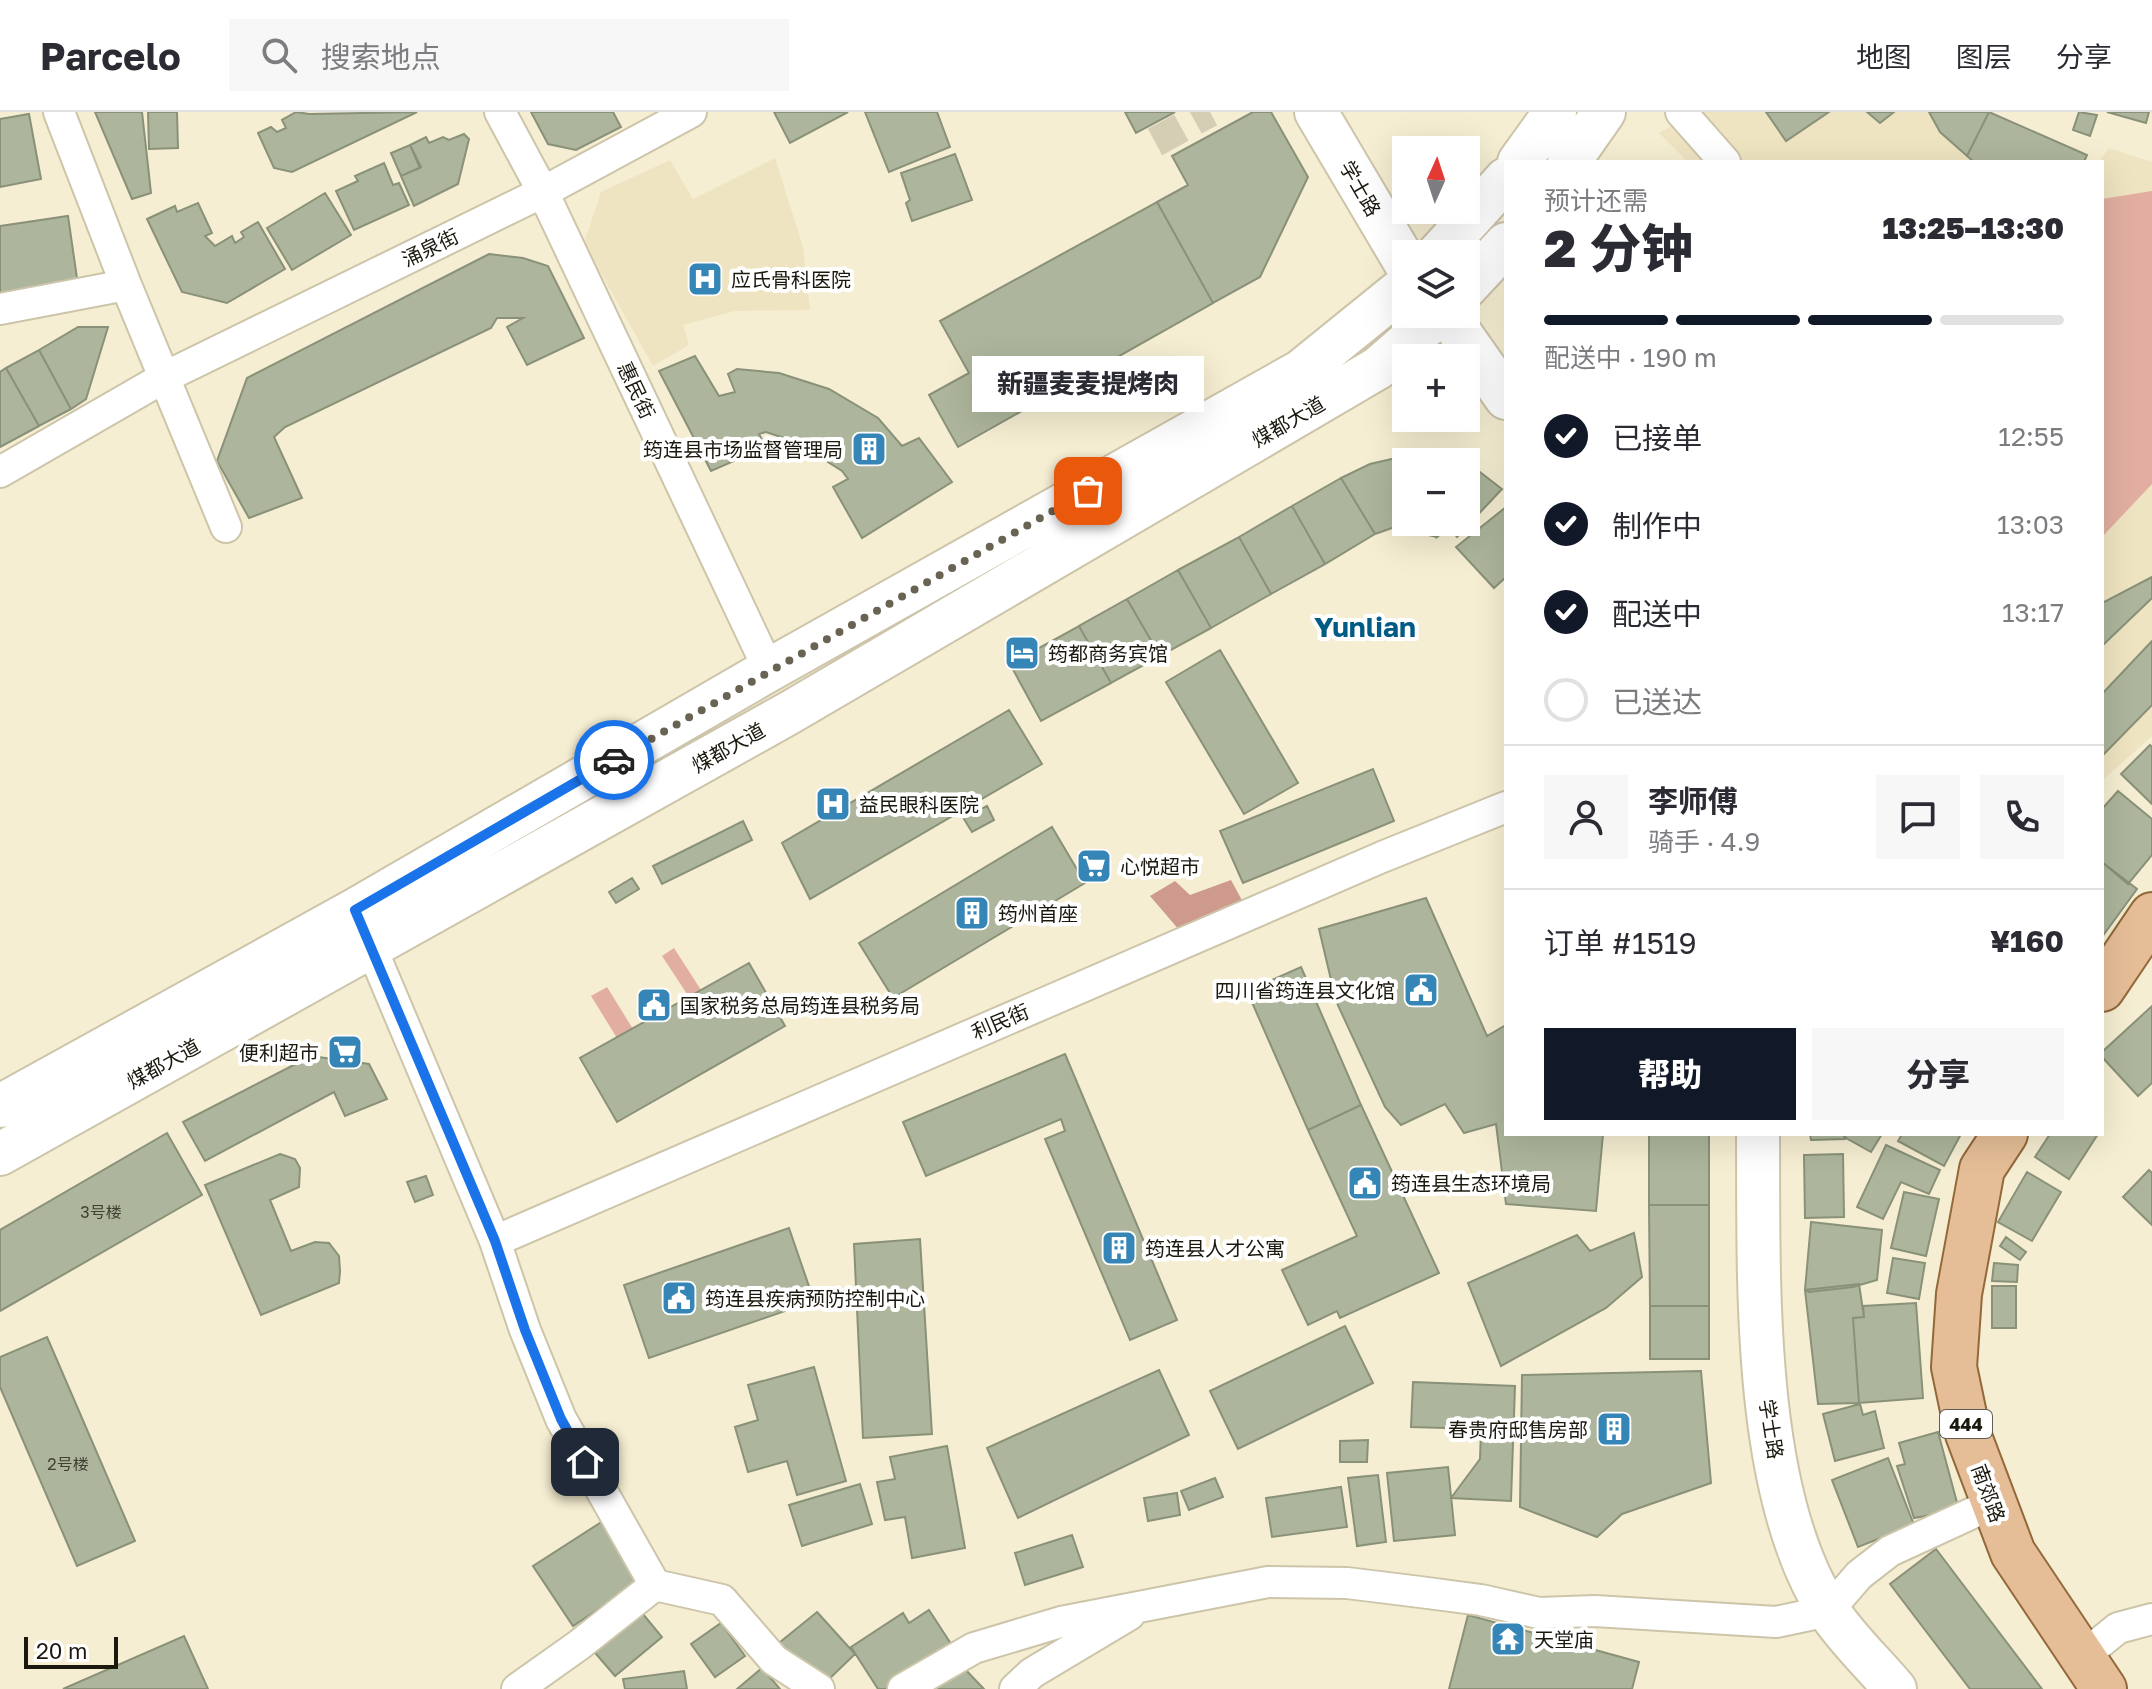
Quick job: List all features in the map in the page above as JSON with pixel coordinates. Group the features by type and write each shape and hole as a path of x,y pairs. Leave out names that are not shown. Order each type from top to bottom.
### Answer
{"main road":[{"name":"学士路","path":"1316,112 1392,240"},
{"path":"1520,160 1555,112"},
{"path":"1570,160 1604,112"},
{"path":"1451,240 1504,181"},
{"path":"1480,272 1504,246"},
{"name":"煤都大道","path":"0,1154 769,670 1301,371 1392,297"},
{"name":"煤都大道","path":"0,1106 363,928 789,713 1370,373 1423,328"},
{"path":"1457,328 1504,395"},
{"path":"2104,986 2152,915"},
{"name":"学士路","path":"1758,1136 1758,1245 1767,1408 1792,1538 1828,1611 1895,1689"},
{"name":"南郊路","path":"2004,1136 1982,1169 1959,1294 1954,1367 1968,1434 2013,1553 2092,1674"}],"street":[{"path":"59,112 126,285 226,527"},
{"name":"惠民街","path":"500,112 543,192 769,670"},
{"name":"涌泉街","path":"0,472 165,377 543,192 691,112"},
{"path":"1681,112 1723,160"},
{"path":"0,309 126,285"},
{"name":"利民街","path":"495,1241 1382,857 1504,808"},
{"path":"363,928 495,1241 525,1330 561,1419 655,1585 722,1600 774,1660 819,1689"},
{"path":"903,1689 974,1648 1061,1622 1268,1582 1347,1583 1481,1600 1539,1613 1595,1611 1768,1623 1828,1611 1859,1575 1890,1551 1992,1504"},
{"path":"517,1689 655,1585"},
{"path":"1015,1689 1032,1673 1148,1604"},
{"path":"2092,1674 2118,1628 2152,1619"}],"shaded area":[{"path":"1696,112 1766,112 1786,141 1829,112 1929,112 1940,132 1972,160 1686,160 1659,133"},
{"path":"2109,148 2152,162 2152,736 2104,779 2104,160 2100,160"},
{"name":"应氏骨科医院","path":"775,158 803,247 810,310 735,311 683,325 689,345 653,366 584,243 601,192 670,160 693,199"},
{"path":"2152,191 2152,484 2104,535 2104,199"},
{"path":"1231,880 1244,904 1180,931 1150,896 1175,881 1190,895"},
{"path":"674,948 701,990 689,997 662,956"},
{"path":"607,987 633,1029 617,1038 591,996"}],"building":[{"path":"95,112 142,112 151,193 132,199"},
{"path":"148,112 177,112 178,148 149,149"},
{"path":"296,112 417,112 292,172 274,168 258,133 271,127 277,132 286,128 282,120"},
{"path":"531,112 613,112 621,127 576,150 548,144"},
{"path":"774,112 848,112 790,143"},
{"path":"865,112 937,112 950,147 889,172"},
{"path":"1125,112 1175,112 1136,133"},
{"path":"1253,112 1271,112 1308,177 1260,277 1213,303 1157,202 1188,185 1172,156"},
{"path":"1766,112 1829,112 1786,141"},
{"path":"1867,112 1894,112 1880,123"},
{"path":"1929,112 1989,112 1967,156 1940,132"},
{"path":"1989,112 2087,155 2085,160 1972,160 1967,156"},
{"path":"2079,112 2097,115 2090,136 2073,130"},
{"path":"2107,112 2149,112 2146,123"},
{"path":"29,114 41,179 0,187 0,119"},
{"path":"464,134 469,139 458,184 414,206 401,176 421,167 410,145 426,137 429,143"},
{"path":"410,145 420,168 401,176 391,153"},
{"path":"955,154 972,200 912,221 906,203 910,200 901,173"},
{"path":"384,163 393,185 399,183 409,205 354,230 336,191 358,181 355,176"},
{"path":"325,193 351,235 292,270 267,228"},
{"path":"1157,202 1213,303 958,447 929,395 969,373 940,321"},
{"path":"198,203 212,233 205,236 215,246 232,236 235,243 244,237 241,232 258,222 285,269 227,303 182,292 147,219 175,206 177,212"},
{"path":"68,216 78,285 0,297 0,226"},
{"path":"489,254 523,258 548,266 584,338 527,365 507,327 523,318 497,318 491,328 285,427 274,437 302,498 249,518 217,461 247,378"},
{"path":"78,327 108,327 86,399 71,409 39,350"},
{"path":"39,350 71,409 39,426 6,368"},
{"name":"筠连县市场监督管理局","path":"695,356 719,396 735,392 728,374 737,369 779,373 829,389 878,418 902,446 919,438 952,482 862,538 833,487 848,479 842,471 796,442 766,432 759,434 766,447 711,471 659,371"},
{"path":"6,368 39,426 0,447 0,372"},
{"path":"1392,459 1392,528 1375,534 1341,478 1370,464"},
{"path":"1480,472 1502,489 1480,512"},
{"path":"1341,478 1375,534 1325,564 1292,506"},
{"path":"1292,506 1325,564 1271,594 1239,537"},
{"path":"1504,509 1504,579 1494,588 1456,547 1470,536 1480,536 1480,528"},
{"path":"1239,537 1271,594 1211,628 1178,570"},
{"path":"1178,570 1211,628 1160,656 1127,599"},
{"path":"2152,577 2152,598 2104,644 2104,602"},
{"path":"1127,599 1160,656 1111,683 1079,626"},
{"path":"1079,626 1111,683 1041,721 1010,664"},
{"path":"2152,641 2152,705 2104,754 2104,692"},
{"path":"1220,650 1298,783 1244,814 1166,682"},
{"path":"1009,710 1042,764 810,899 782,843"},
{"path":"2150,745 2152,747 2152,804 2121,774"},
{"path":"1373,769 1394,821 1243,883 1220,831"},
{"path":"2118,791 2152,819 2152,855 2128,884 2104,864 2104,807"},
{"path":"987,806 994,820 972,832 964,819"},
{"path":"743,821 752,840 662,884 653,866"},
{"name":"筠州首座","path":"1052,827 1085,883 893,998 859,943"},
{"path":"2104,864 2137,889 2104,934"},
{"path":"632,878 639,889 616,903 609,892"},
{"path":"1426,898 1487,1036 1504,1026 1504,1136 1603,1136 1596,1211 1506,1204 1496,1124 1464,1133 1445,1104 1401,1125 1385,1107 1336,1001 1319,929"},
{"name":"国家税务总局筠连县税务局","path":"749,963 785,1026 617,1122 580,1058"},
{"path":"1301,967 1361,1105 1308,1130 1247,991"},
{"path":"2152,1006 2152,1083 2138,1096 2104,1059 2104,1050"},
{"name":"筠连县人才公寓","path":"1065,1054 1177,1320 1130,1340 1045,1139 1065,1131 1061,1119 926,1176 903,1122"},
{"path":"311,1056 369,1064 387,1099 345,1116 334,1092 205,1161 183,1122"},
{"name":"筠连县生态环境局","path":"1361,1105 1439,1273 1340,1318 1337,1311 1308,1325 1282,1270 1357,1236 1308,1130"},
{"path":"167,1133 202,1195 0,1311 0,1230"},
{"path":"1649,1136 1709,1136 1709,1205 1649,1205"},
{"path":"1810,1136 1846,1136 1845,1139 1811,1140"},
{"path":"1845,1136 1881,1136 1871,1152"},
{"path":"1901,1136 1960,1136 1944,1166 1898,1141"},
{"path":"2049,1136 2097,1136 2069,1179 2035,1157"},
{"path":"1886,1145 1940,1170 1929,1194 1901,1182 1883,1219 1857,1207"},
{"path":"280,1154 295,1159 300,1168 299,1187 270,1200 291,1251 315,1242 329,1243 339,1256 339,1283 261,1315 205,1185"},
{"path":"1843,1154 1844,1217 1805,1218 1804,1155"},
{"path":"2149,1170 2152,1173 2152,1225 2123,1197"},
{"path":"2027,1172 2061,1192 2032,1241 1998,1222"},
{"path":"426,1176 433,1195 415,1202 407,1182"},
{"path":"1904,1192 1939,1199 1926,1256 1891,1248"},
{"path":"1649,1205 1709,1205 1709,1306 1650,1306"},
{"path":"1811,1222 1882,1230 1877,1280 1853,1287 1805,1290"},
{"path":"789,1228 814,1301 649,1358 624,1285"},
{"path":"1634,1233 1642,1277 1606,1308 1501,1366 1468,1283 1577,1235 1590,1251"},
{"path":"2006,1237 2026,1252 2020,1260 2000,1246"},
{"path":"920,1239 932,1434 863,1438 854,1244"},
{"path":"1893,1258 1925,1263 1919,1299 1887,1293"},
{"path":"1994,1263 2018,1265 2017,1282 1992,1281"},
{"path":"1859,1284 1864,1317 1853,1318 1859,1403 1818,1404 1805,1290"},
{"path":"1992,1286 2016,1286 2016,1328 1992,1328"},
{"path":"1916,1303 1923,1398 1859,1403 1853,1318 1864,1317 1863,1306"},
{"path":"1650,1306 1709,1306 1709,1359 1650,1359"},
{"path":"1345,1326 1373,1383 1238,1449 1210,1391"},
{"path":"47,1337 135,1541 77,1566 0,1387 0,1357"},
{"path":"814,1367 846,1481 797,1495 787,1461 748,1472 735,1427 758,1420 748,1385"},
{"path":"1159,1370 1189,1435 1018,1518 987,1448"},
{"name":"春贵府邸售房部","path":"1701,1371 1711,1483 1622,1514 1597,1537 1520,1507 1522,1375"},
{"path":"1413,1382 1515,1386 1511,1501 1451,1498 1480,1459 1481,1429 1411,1427"},
{"path":"1860,1404 1863,1415 1875,1411 1884,1448 1835,1461 1823,1414"},
{"path":"1938,1432 1959,1510 1914,1518 1897,1466 1905,1464 1899,1443"},
{"path":"1368,1440 1367,1462 1340,1462 1340,1441"},
{"path":"947,1446 965,1548 912,1558 905,1517 885,1520 877,1482 895,1479 890,1457"},
{"path":"1888,1458 1914,1525 1858,1547 1832,1480"},
{"path":"1448,1467 1455,1535 1394,1541 1387,1473"},
{"path":"1378,1475 1386,1542 1357,1546 1348,1478"},
{"path":"1215,1478 1223,1497 1189,1510 1181,1491"},
{"path":"860,1484 872,1524 802,1546 789,1505"},
{"path":"1341,1487 1347,1527 1272,1537 1266,1498"},
{"path":"1177,1493 1180,1515 1148,1521 1144,1498"},
{"path":"603,1521 644,1579 573,1626 533,1566"},
{"path":"1072,1535 1083,1567 1025,1585 1015,1553"},
{"path":"1936,1549 2042,1689 1970,1689 1890,1584"},
{"path":"638,1608 662,1637 615,1676 591,1648"},
{"path":"929,1610 953,1647 887,1689 878,1689 851,1647 903,1613 909,1623"},
{"path":"817,1612 855,1654 822,1686 774,1647"},
{"name":"天堂庙","path":"1468,1615 1639,1662 1632,1689 1449,1689"},
{"path":"721,1623 745,1656 715,1677 691,1644"},
{"path":"184,1636 208,1689 63,1689"},
{"path":"960,1664 984,1689 934,1689"},
{"path":"762,1668 780,1689 737,1689"},
{"path":"684,1671 687,1689 625,1689 623,1679"}],"tunnel":[{"path":"1155,142 1210,112"}],"way so far":[{"path":"614,760 1088,491"}],"place":[{"name":"应氏骨科医院","path":"705,279"},
{"name":"筠连县市场监督管理局","path":"869,449"},
{"name":"新疆麦麦提烤肉","path":"1088,491"},
{"name":"筠都商务宾馆","path":"1022,653"},
{"name":"益民眼科医院","path":"833,804"},
{"name":"心悦超市","path":"1094,866"},
{"name":"筠州首座","path":"972,913"},
{"name":"四川省筠连县文化馆","path":"1421,990"},
{"name":"国家税务总局筠连县税务局","path":"654,1005"},
{"name":"便利超市","path":"345,1052"},
{"name":"筠连县生态环境局","path":"1365,1183"},
{"name":"筠连县人才公寓","path":"1119,1248"},
{"name":"筠连县疾病预防控制中心","path":"679,1298"},
{"name":"春贵府邸售房部","path":"1614,1429"},
{"name":"天堂庙","path":"1508,1639"}],"district":[{"name":"Yunlian","path":"1365,626"}],"route":[{"path":"585,1462 561,1419 525,1330 495,1241 355,910 614,760"}]}
